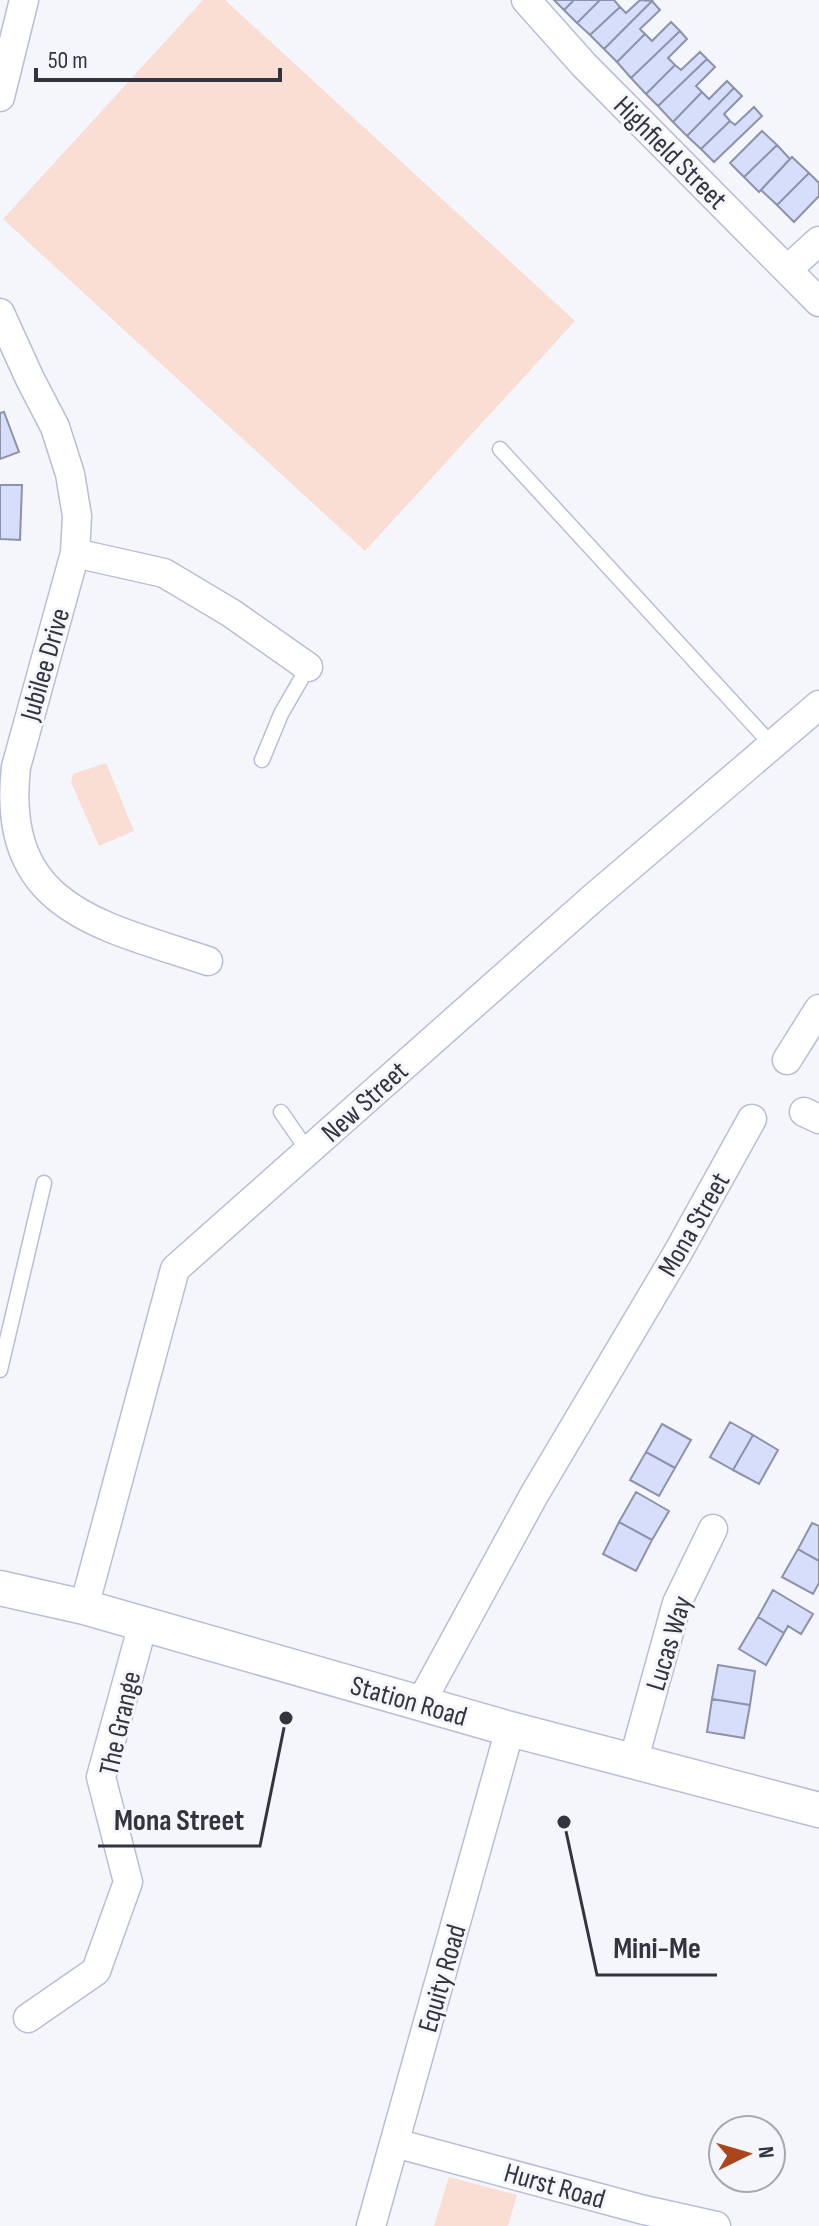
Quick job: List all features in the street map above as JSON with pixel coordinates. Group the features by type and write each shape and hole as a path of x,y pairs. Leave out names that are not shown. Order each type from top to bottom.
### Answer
{"street":[{"path":"0,97 24,0"},
{"name":"Highfield Street","path":"526,0 584,65 819,302"},
{"path":"788,269 819,241"},
{"name":"Jubilee Drive","path":"0,313 55,427 70,474 77,516 75,553 16,767 10,801 15,838 32,876 61,904 107,928 208,961"},
{"path":"75,553 164,573 231,613 308,667"},
{"name":"New Street","path":"84,1607 175,1269 593,898 819,705"},
{"path":"787,1060 819,1009"},
{"name":"Mona Street","path":"420,1704 534,1495 677,1254 752,1119"},
{"name":"Lucas Way","path":"633,1762 677,1603 713,1529"},
{"name":"Station Road","path":"0,1588 84,1607 510,1729 819,1810"},
{"name":"The Grange","path":"28,2018 96,1971 128,1882 101,1777 143,1624"},
{"name":"Equity Road","path":"371,2226 510,1729"},
{"name":"Hurst Road","path":"395,2143 644,2210 716,2226"}],"lane":[{"path":"500,449 772,745"},
{"path":"262,760 281,714 308,667"},
{"path":"281,1112 308,1151"},
{"path":"0,1370 44,1183"}],"shaded area":[{"path":"203,0 225,0 575,321 365,551 3,219"},
{"path":"106,763 134,831 99,846 71,782 73,774"},
{"path":"449,2177 517,2195 508,2226 434,2226"}],"building":[{"path":"554,0 574,0 564,10"},
{"path":"574,0 600,0 577,23 564,10"},
{"path":"600,0 614,0 620,7 590,35 577,23"},
{"path":"640,0 652,1 604,49 590,35 620,7 626,13"},
{"path":"652,1 660,10 640,29 645,34 617,62 604,49"},
{"path":"671,22 680,31 631,78 617,62 645,34 652,41"},
{"path":"680,31 687,39 668,58 675,65 646,94 631,78"},
{"path":"700,52 707,59 658,106 646,94 675,65 681,70"},
{"path":"707,59 715,67 696,86 702,92 673,122 658,106"},
{"path":"727,81 734,88 687,136 673,122 702,92 709,99"},
{"path":"734,88 742,96 724,114 730,121 701,149 687,136"},
{"path":"754,107 762,116 714,162 701,149 730,121 735,125"},
{"path":"762,131 777,145 744,177 730,163"},
{"path":"777,145 790,159 759,192 744,177"},
{"path":"792,157 809,173 777,205 761,190"},
{"path":"809,173 819,183 819,196 794,222 777,205"},
{"path":"4,412 19,452 0,459 0,413"},
{"path":"0,485 22,485 20,540 0,539"},
{"path":"730,1422 753,1435 733,1470 710,1457"},
{"path":"662,1424 691,1440 675,1468 646,1452"},
{"path":"753,1435 778,1450 759,1484 733,1470"},
{"path":"646,1452 675,1468 659,1496 630,1480"},
{"path":"636,1492 669,1511 652,1540 619,1522"},
{"path":"619,1522 652,1540 636,1571 603,1554"},
{"path":"812,1523 819,1526 819,1561 798,1549"},
{"path":"798,1549 819,1561 819,1583 813,1594 782,1577"},
{"path":"773,1590 813,1614 801,1634 788,1626 784,1633 758,1617"},
{"path":"758,1617 784,1633 766,1665 739,1649"},
{"path":"718,1665 755,1671 750,1705 712,1699"},
{"path":"712,1699 750,1705 744,1738 707,1732"}],"place":[{"name":"Mona Street","path":"286,1718"},
{"name":"Mini-Me","path":"564,1822"}]}
